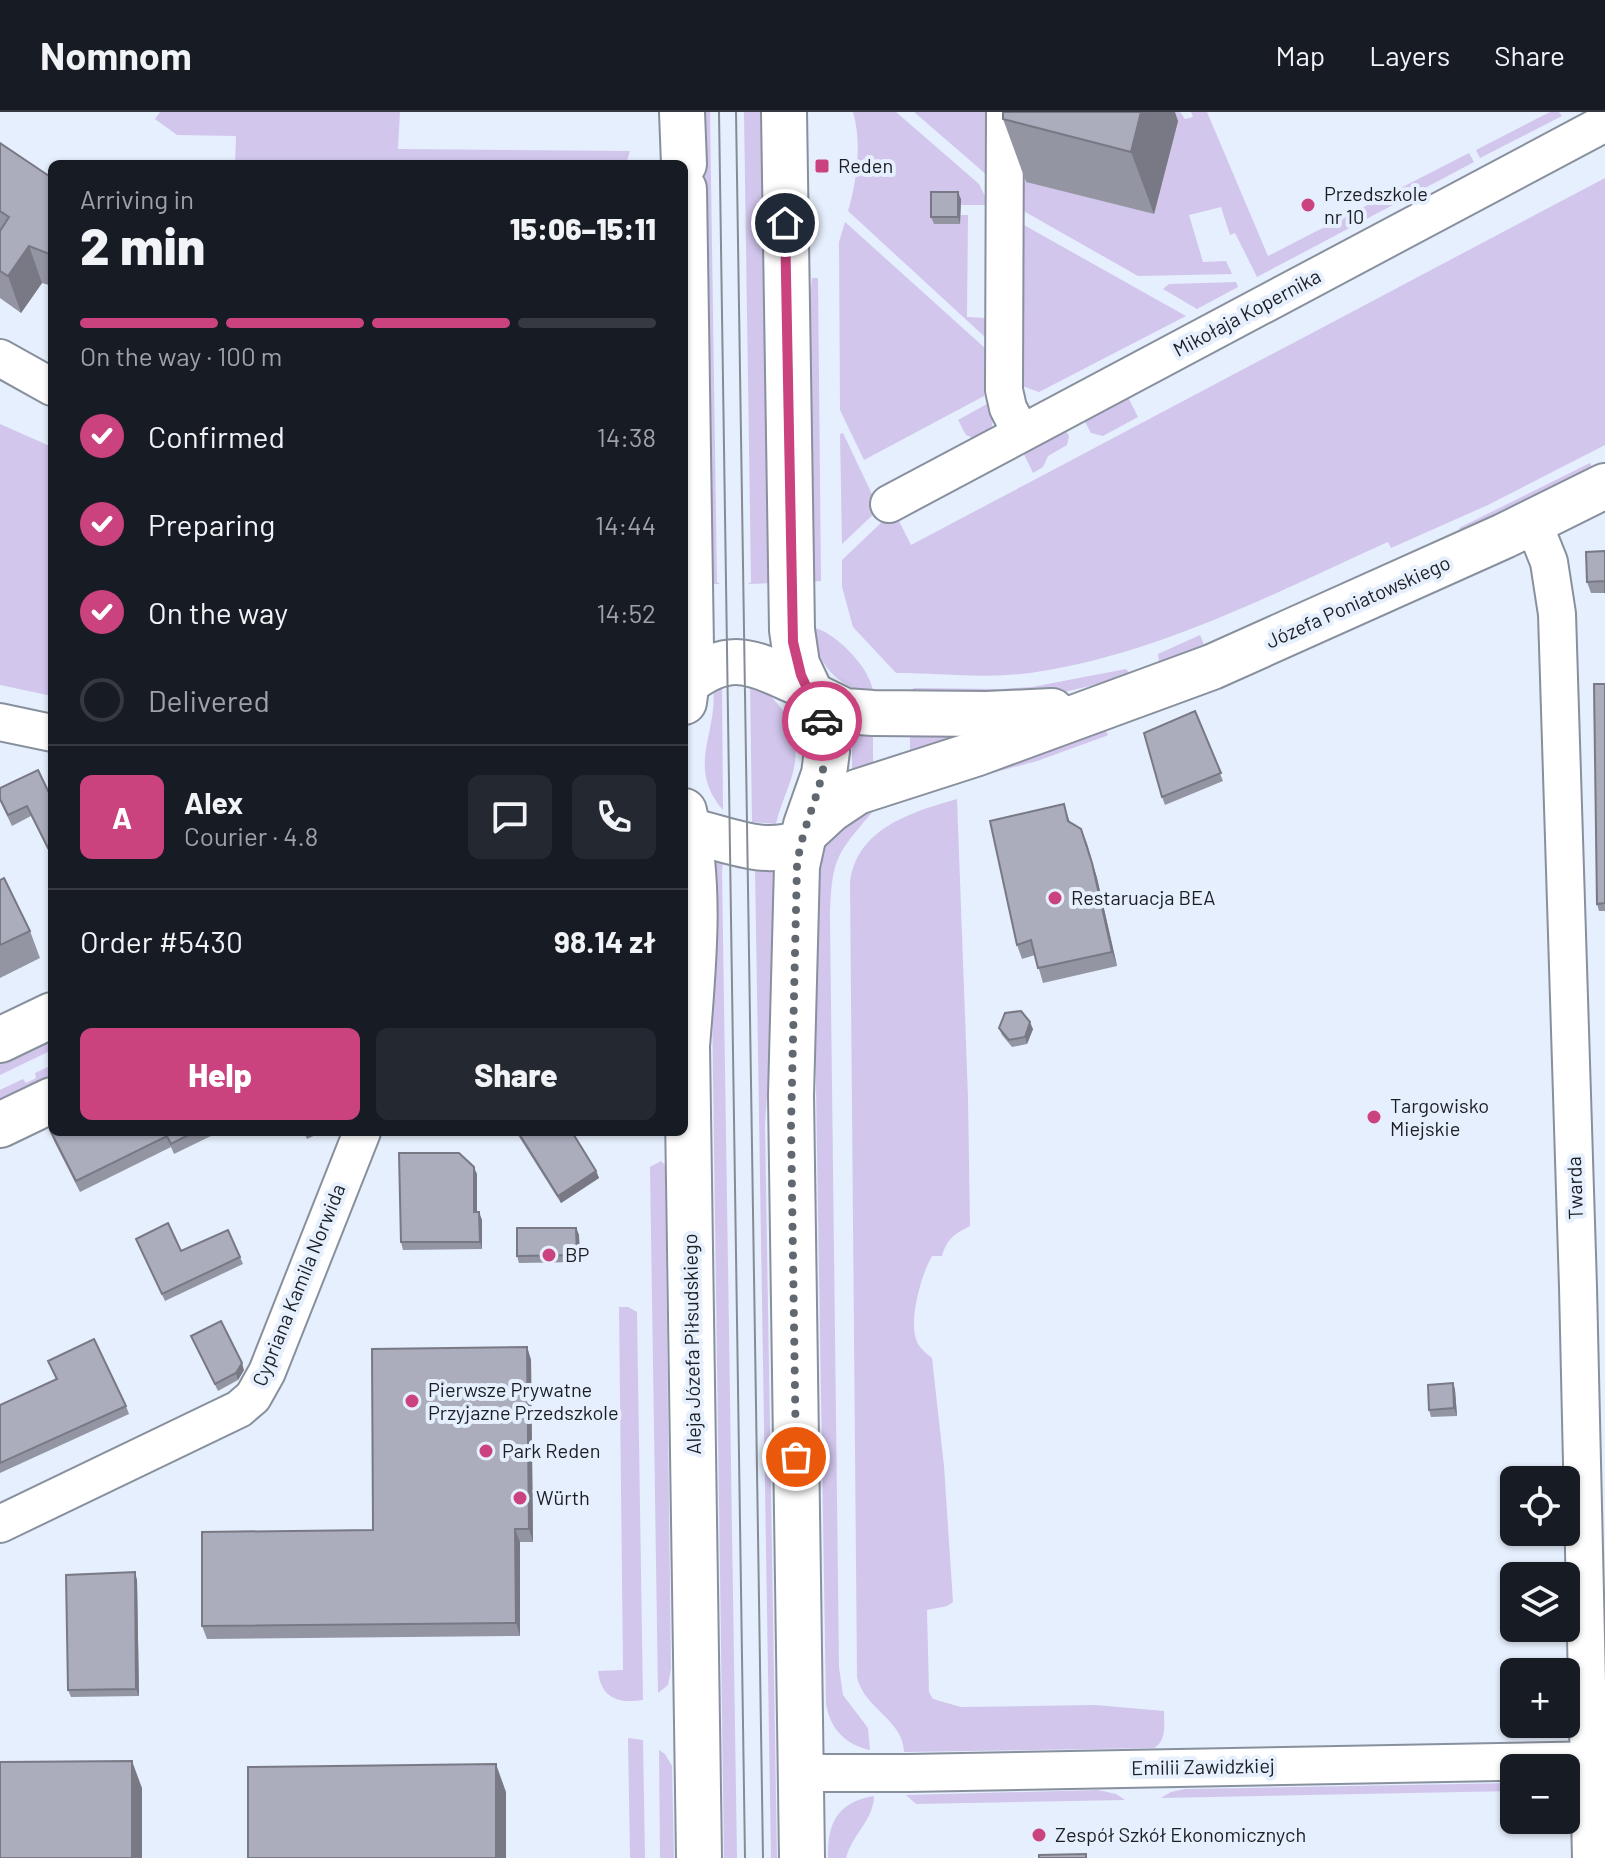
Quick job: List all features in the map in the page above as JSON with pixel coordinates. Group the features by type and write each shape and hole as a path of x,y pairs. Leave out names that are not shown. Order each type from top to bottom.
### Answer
{"street":[{"path":"682,112 684,160"},
{"path":"784,112 791,613 795,654 821,715 827,751 824,774 802,839 797,866 791,1126 802,1858"},
{"path":"1005,112 1004,390 1008,408 1021,433"},
{"name":"Mikołaja Kopernika","path":"889,504 1605,123"},
{"path":"0,358 48,385"},
{"name":"Józefa Poniatowskiego","path":"802,839 830,810 857,792 975,754 1212,667 1533,522 1605,486"},
{"path":"688,504 691,649 688,675"},
{"name":"Twarda","path":"1533,522 1551,571 1557,614 1597,1760 1591,1858"},
{"name":"Józefa Poniatowskiego","path":"688,690 716,664 739,662 752,663 845,711 913,715 987,714 1106,705"},
{"path":"0,722 48,732"},
{"path":"688,825 759,848 784,847 802,839"},
{"name":"Aleja Józefa Piłsudskiego","path":"688,840 692,862 694,950 688,1014"},
{"path":"0,1040 48,1017"},
{"path":"0,1125 48,1102"},
{"name":"Cypriana Kamila Norwida","path":"0,1524 239,1409 253,1397 267,1372 360,1136"},
{"name":"Aleja Józefa Piłsudskiego","path":"688,1136 699,1858"},
{"name":"Emilii Zawidzkiej","path":"801,1773 1597,1760"}],"shaded area":[{"path":"160,112 400,112 398,149 630,151 627,160 235,160 236,136 177,135 155,119"},
{"path":"698,112 710,112 717,582 720,584 706,584"},
{"path":"744,112 768,112 774,583 748,584 751,582"},
{"path":"853,112 896,112 979,184 986,205 960,205 959,224 960,215 968,215 967,317 986,318 985,337 848,211 857,162"},
{"path":"914,112 988,112 988,176"},
{"path":"1144,112 1180,112 1185,119 1193,117 1191,112 1207,112 1268,256 1469,153 1474,162 1257,277 1235,233 1230,235 1221,207 1189,215 1203,262 1226,261 1232,274 1138,276 1020,209 1020,180 1154,214"},
{"path":"1550,112 1559,112 1562,116 1480,158 1476,150"},
{"path":"1605,178 1605,445 1488,505 1391,548 1388,542 1213,620 1123,652 1077,664 997,676 896,673 853,627 842,587 842,560 884,520 897,517 911,545"},
{"path":"845,222 986,349 984,396 864,460 840,410 839,242"},
{"path":"1022,224 1186,316 1039,392 1022,386"},
{"path":"812,278 818,278 821,581 808,582 805,344"},
{"path":"1236,282 1238,287 1197,309 1163,289 1169,284"},
{"path":"1127,395 1138,417 1103,436 1091,433 1083,418"},
{"path":"996,399 992,426 975,439 966,435 958,420"},
{"path":"0,424 48,445 48,695 0,685"},
{"path":"1064,428 1069,436 1067,445 1048,456 1043,467 1033,473 1022,450"},
{"path":"843,433 879,509 842,544 840,434"},
{"path":"1590,463 1595,473 1464,538 1459,528"},
{"path":"809,627 829,635 850,652 867,674 873,695 848,686 830,672 823,663"},
{"path":"1200,635 1207,652 1160,669 1158,654"},
{"path":"1126,669 1132,676 1060,693 910,697 910,691 914,688 1032,687"},
{"path":"750,681 782,709 793,733 795,761 776,824 752,822"},
{"path":"722,682 723,810 706,779 705,764 714,703 713,686"},
{"path":"1105,729 1106,736 1037,761 959,782"},
{"path":"873,733 873,773 852,776 852,736"},
{"path":"910,733 952,735 955,741 910,762"},
{"path":"874,798 874,810 838,859 832,883 830,919 839,1667 843,1695 868,1728 870,1750 861,1748 840,1734 831,1721 826,1704 813,901 816,869 825,841"},
{"path":"957,799 970,1226 952,1238 942,1256 932,1256 920,1287 914,1324 918,1344 932,1358 944,1466 953,1602 927,1610 929,1692 933,1699 961,1707 1095,1705 1164,1711 1163,1737 1154,1748 904,1752 897,1731 867,1698 857,1677 850,882 855,863 875,835 905,817"},
{"path":"724,857 737,1858 724,1858 710,863 712,858"},
{"path":"775,862 775,994 765,1123 777,1858 771,1858 755,868"},
{"path":"48,1032 48,1052 0,1075 0,1055"},
{"path":"48,1067 48,1086 0,1107 0,1090 23,1079 26,1083 36,1078 35,1073"},
{"path":"661,1161 665,1165 671,1669 668,1685 658,1693 650,1167"},
{"path":"619,1307 628,1307 637,1312 643,1700 634,1701 619,1700 607,1693 598,1671 623,1670"},
{"path":"628,1738 643,1740 645,1858 630,1858"},
{"path":"659,1750 672,1766 674,1858 660,1858"},
{"path":"1500,1783 1500,1791 1161,1798 1185,1789"},
{"path":"1098,1790 1116,1794 1125,1800 916,1804 906,1795"},
{"path":"874,1796 870,1812 846,1858 828,1858 832,1825 837,1816 851,1803"}],"building":[{"path":"1003,112 1141,112 1131,152 1003,119"},
{"path":"0,143 48,175 48,253 29,246 8,276 0,271 0,231 9,217 0,211"},
{"path":"931,192 958,192 958,217 931,217"},
{"path":"1605,551 1605,581 1587,582 1586,552"},
{"path":"1594,684 1605,684 1605,903 1597,904"},
{"path":"1195,711 1221,773 1162,797 1144,733"},
{"path":"38,770 48,791 48,848 27,806 8,815 0,799 0,788"},
{"name":"Restaruacja BEA","path":"1064,804 1068,821 1081,829 1112,952 1038,968 1031,940 1017,945 990,821"},
{"path":"4,878 30,931 0,945 0,880"},
{"path":"1021,1011 1030,1022 1025,1037 1009,1040 999,1028 1005,1013"},
{"path":"53,1136 167,1136 76,1181"},
{"path":"167,1136 186,1136 171,1144"},
{"path":"520,1136 574,1136 596,1171 558,1196"},
{"path":"399,1153 459,1153 474,1167 474,1212 479,1212 480,1242 401,1242"},
{"path":"168,1223 181,1251 228,1230 240,1257 162,1294 136,1239"},
{"name":"BP","path":"517,1228 576,1228 577,1255 517,1256"},
{"path":"221,1321 242,1363 236,1373 215,1384 191,1336"},
{"path":"94,1339 126,1406 0,1463 0,1405 57,1379 48,1361"},
{"path":"527,1347 529,1529 515,1529 516,1623 202,1626 202,1532 373,1530 372,1349"},
{"path":"1453,1383 1454,1408 1429,1410 1428,1385"},
{"path":"135,1572 136,1689 68,1690 66,1575"},
{"path":"132,1761 132,1858 0,1858 0,1762"},
{"path":"496,1764 496,1858 248,1858 248,1767"},
{"path":"1086,1854 1086,1858 1039,1858 1039,1855"}],"tram line":[{"path":"719,112 745,1858"},
{"path":"736,112 763,1858"}],"way so far":[{"path":"796,1457 791,1096 797,866 826,762 822,721"}],"place":[{"name":"Reden","path":"822,166"},
{"name":"Przedszkole nr 10","path":"1308,205"},
{"name":"Restaruacja BEA","path":"1055,898"},
{"name":"Targowisko Miejskie","path":"1374,1117"},
{"name":"BP","path":"549,1255"},
{"name":"Pierwsze Prywatne Przyjazne Przedszkole","path":"412,1401"},
{"name":"Park Reden","path":"486,1451"},
{"name":"Würth","path":"520,1498"},
{"name":"Zespół Szkół Ekonomicznych","path":"1039,1835"}],"route":[{"path":"785,223 793,642 801,675 822,721"}]}
